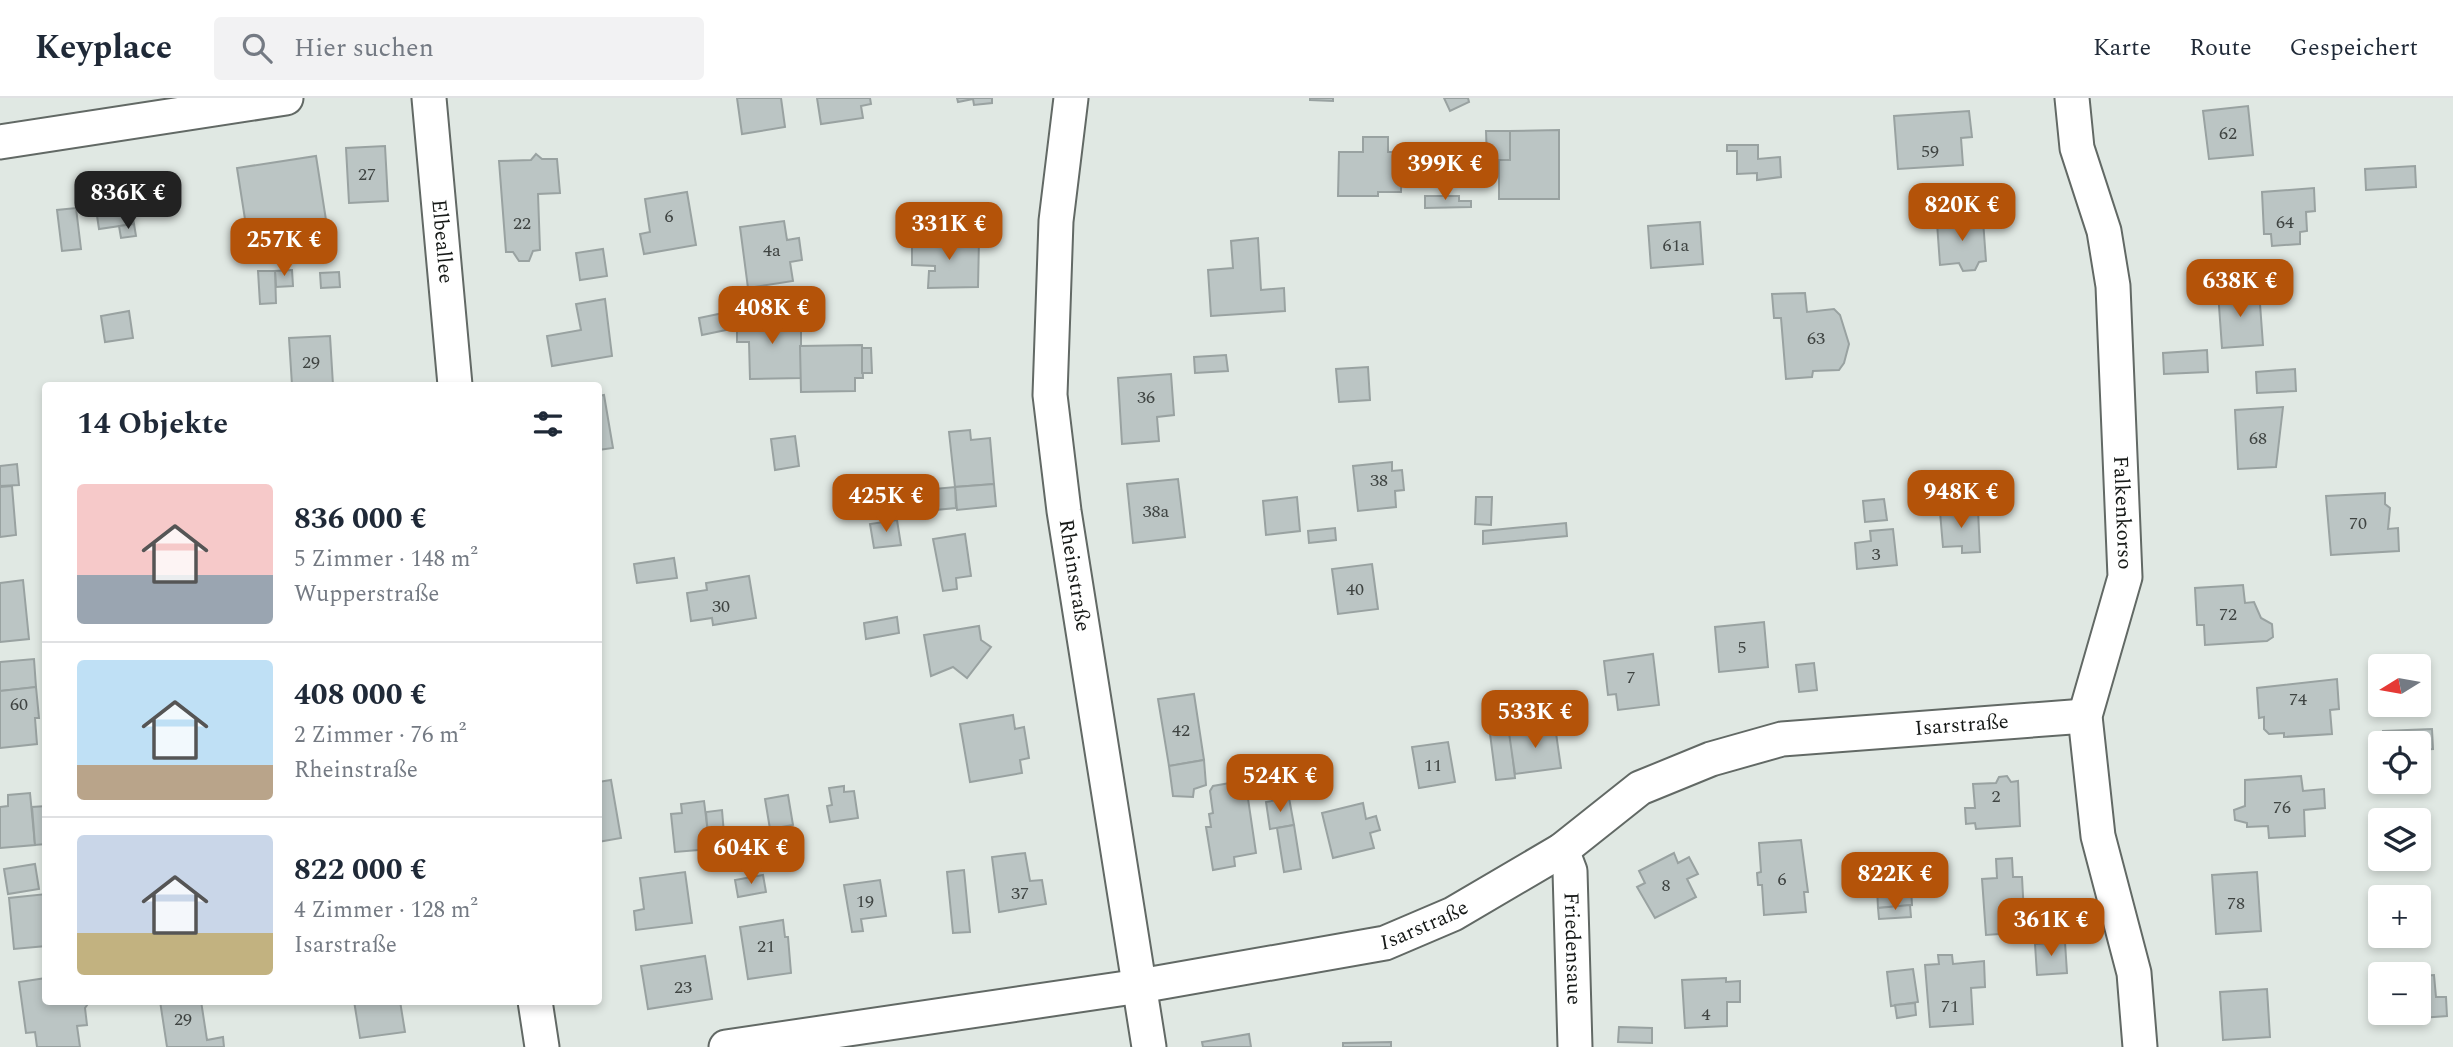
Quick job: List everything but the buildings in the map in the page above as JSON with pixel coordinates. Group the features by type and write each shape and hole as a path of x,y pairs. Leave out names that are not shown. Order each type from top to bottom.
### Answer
{"street":[{"path":"0,142 286,98"},
{"name":"Elbeallee","path":"429,98 455,382"},
{"name":"Rheinstraße","path":"1071,98 1056,221 1050,395 1064,511 1149,1047"},
{"name":"Falkenkorso","path":"2072,98 2077,148 2104,231 2113,286 2125,577 2085,716 2098,836 2134,973 2140,1047"},
{"name":"Isarstraße","path":"726,1047 1140,986 1385,943 1453,915 1562,850 1640,788 1711,759 1782,739 2085,716"},
{"name":"Friedensaue","path":"1562,850 1570,871 1575,1047"},
{"path":"536,1005 542,1047"}]}
